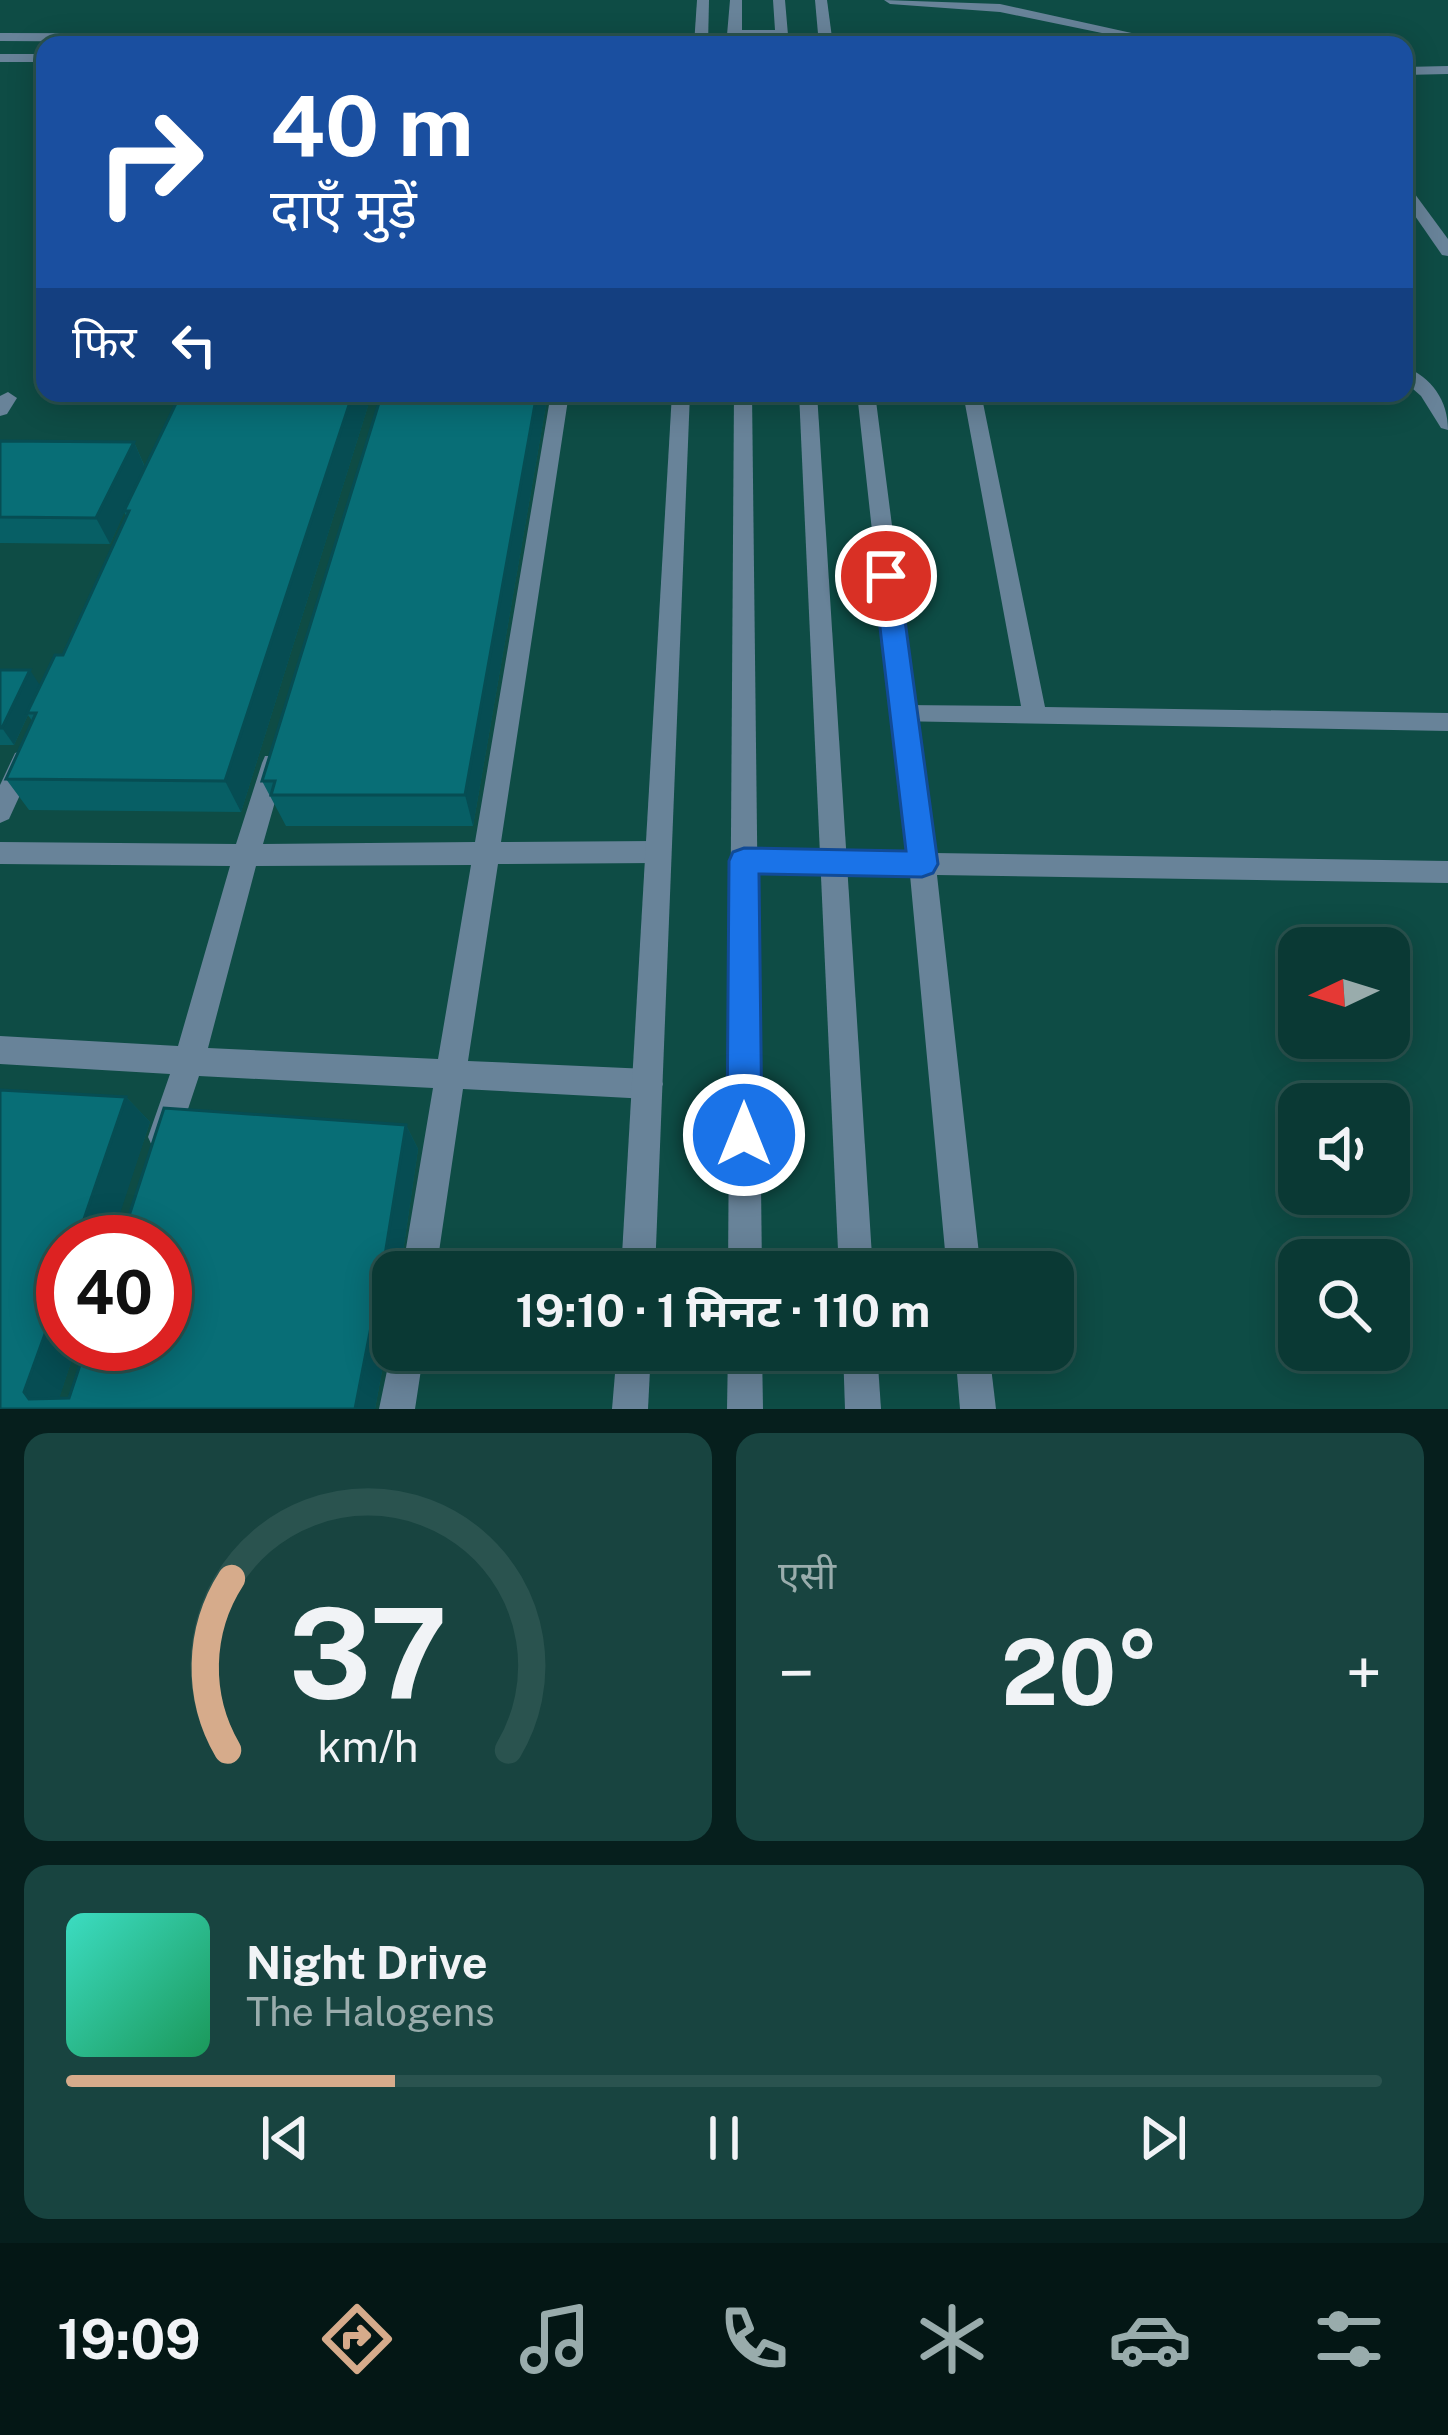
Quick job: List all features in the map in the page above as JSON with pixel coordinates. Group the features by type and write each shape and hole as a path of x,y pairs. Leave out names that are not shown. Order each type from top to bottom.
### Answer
{"street":[{"path":"701,36 704,0"},
{"path":"729,36 736,0"},
{"path":"771,36 782,35 779,0"},
{"path":"821,0 825,36"},
{"path":"890,0 1000,8 1135,36"},
{"path":"0,37 36,37"},
{"path":"0,58 36,58"},
{"path":"1413,71 1448,70"},
{"path":"1413,202 1448,251"},
{"path":"1413,380 1428,392 1448,424"},
{"path":"0,398 8,398 0,410"},
{"path":"422,1251 559,402"},
{"path":"639,1251 681,402"},
{"path":"743,402 745,1251"},
{"path":"808,402 855,1251"},
{"path":"867,402 962,1251"},
{"path":"974,402 1035,715"},
{"path":"902,714 1448,722"},
{"path":"0,812 39,728"},
{"path":"152,1174 280,745"},
{"path":"0,854 656,852"},
{"path":"744,861 1448,872"},
{"path":"0,1051 648,1084"},
{"path":"398,1409 404,1371"},
{"path":"630,1409 633,1371"},
{"path":"745,1371 745,1409"},
{"path":"861,1371 863,1409"},
{"path":"974,1371 978,1409"}],"building":[{"path":"177,402 350,402 225,781 6,779 36,713 27,713 55,655 63,655 129,511 124,511"},
{"path":"379,402 535,402 465,795 271,795 275,781 262,781"},
{"path":"0,441 134,442 96,518 0,517"},
{"path":"0,670 30,670 2,728 0,728"},
{"path":"0,1090 126,1097 85,1215 36,1215 36,1359 24,1392 29,1399 69,1398 78,1371 192,1371 192,1215 129,1215 164,1108 406,1125 386,1251 372,1251 372,1322 355,1409 0,1409"}],"route":[{"path":"744,1135 744,861 922,864 886,576"}]}
